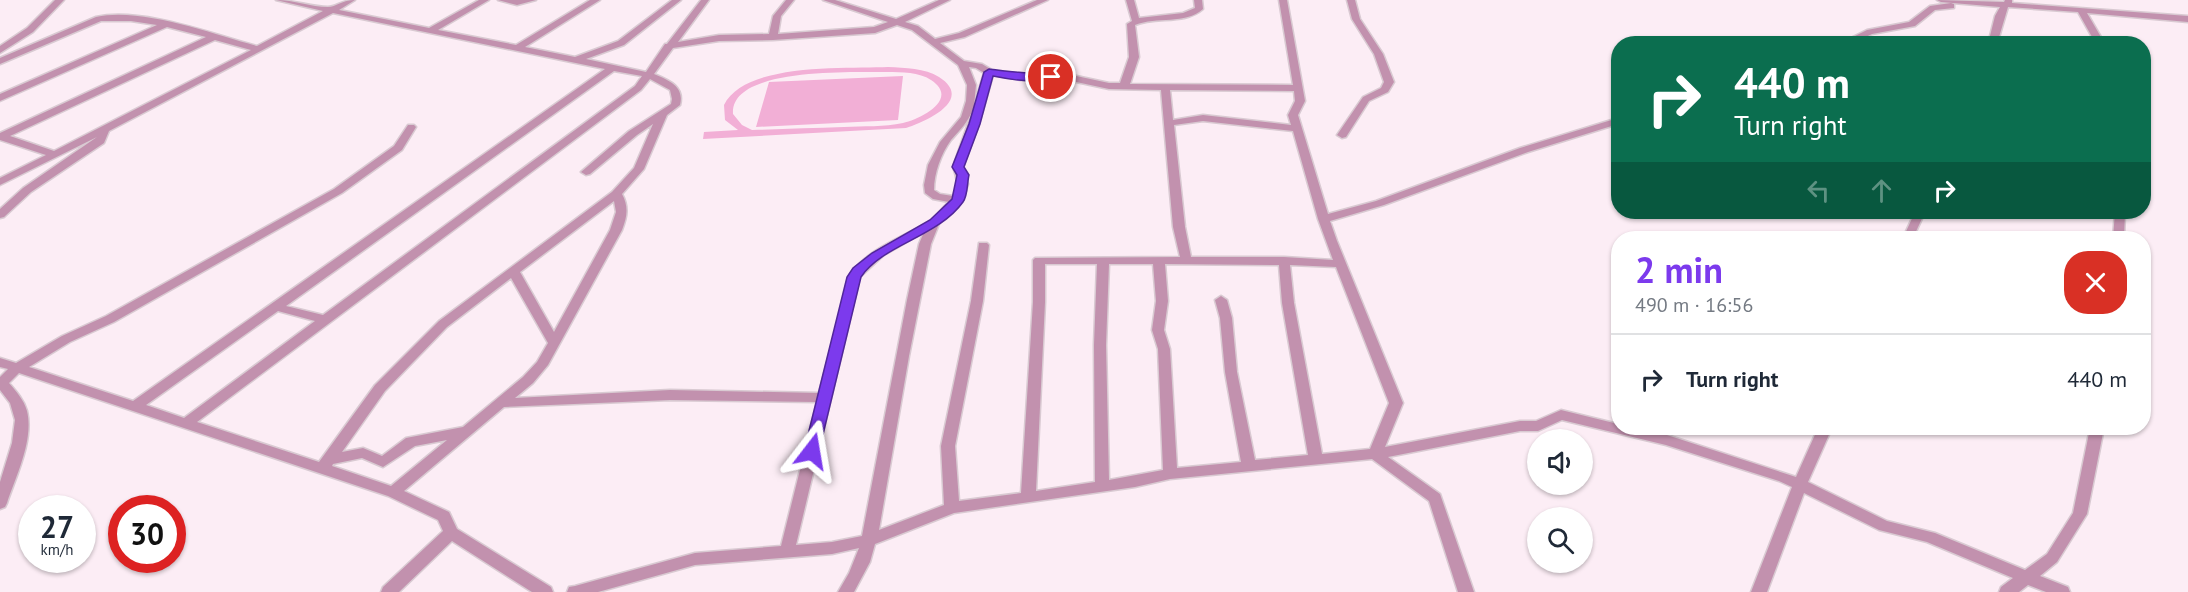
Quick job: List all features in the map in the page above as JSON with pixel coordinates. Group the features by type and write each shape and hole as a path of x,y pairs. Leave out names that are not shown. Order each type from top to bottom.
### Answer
{"street":[{"path":"0,50 30,30 60,0"},
{"path":"280,0 516,50 649,75 677,91 678,98 675,105 633,133 586,172"},
{"path":"0,182 184,89 351,0"},
{"path":"429,31 485,0"},
{"path":"502,0 520,3 532,0"},
{"path":"516,50 596,0"},
{"path":"573,61 621,43 677,0"},
{"path":"186,423 610,111 638,88 705,0"},
{"path":"773,37 777,16 790,0"},
{"path":"827,0 915,28 961,63 970,76 973,87 971,101 961,124 946,140 934,162 929,184 929,190 937,197 958,200"},
{"path":"668,46 719,38 773,37 869,30 898,22 946,0"},
{"path":"934,42 962,35 1044,0"},
{"path":"1130,0 1136,21"},
{"path":"1124,86 1134,57 1131,24 1136,21 1192,15 1199,9 1198,0"},
{"path":"1283,0 1300,101 1293,115 1340,264 1396,403 1375,454"},
{"path":"1342,135 1366,99 1385,90 1389,82 1375,48 1354,14 1351,0"},
{"path":"1941,0 2007,3 2188,19"},
{"path":"2046,0 2077,10 2095,36"},
{"path":"1863,36 1912,24 1933,8 1952,6 1952,1"},
{"path":"1995,36 2007,3"},
{"path":"0,61 105,16 123,16 165,25 257,49"},
{"path":"0,98 165,25"},
{"path":"0,136 214,37"},
{"path":"961,63 979,66 989,72 1021,77 1067,77 1124,86 1298,88"},
{"path":"136,406 611,69"},
{"path":"787,551 854,277 877,256 934,223 958,200 963,175 958,167 974,124 989,72"},
{"path":"1165,87 1179,227 1186,261"},
{"path":"325,464 380,388 443,324 616,194 639,169 662,115"},
{"path":"1170,123 1203,118 1298,129"},
{"path":"1324,219 1380,203 1524,150 1611,123"},
{"path":"0,503 20,435 21,413 14,396 0,383 17,368 66,339 110,319 308,209 398,148 411,127"},
{"path":"0,215 27,190 100,141 105,129"},
{"path":"0,136 54,154"},
{"path":"393,492 528,380 542,365 619,224 623,205 616,194"},
{"path":"846,592 864,561 870,540 878,484 920,266 925,244 934,223"},
{"path":"952,508 948,446 977,301 983,245"},
{"path":"1028,497 1039,302 1039,260 1284,261 1340,264"},
{"path":"1102,261 1099,387 1102,487"},
{"path":"1159,261 1162,301 1158,330 1164,349 1170,474"},
{"path":"1284,261 1288,303 1316,460"},
{"path":"513,271 554,343"},
{"path":"1221,300 1226,318 1231,372 1248,466"},
{"path":"277,307 325,320"},
{"path":"0,362 186,423 325,464 393,492 444,516 451,533 545,592"},
{"path":"499,404 658,395 823,398"},
{"path":"575,592 695,559 832,548 870,540 952,508 1135,482 1170,474 1375,454 1520,426 1538,426 1561,415 1611,427"},
{"path":"325,464 363,453 383,462 411,442 466,431"},
{"path":"1646,435 1800,484 1884,526 1930,537 2062,592"},
{"path":"1759,592 1800,484 1822,435"},
{"path":"2007,592 2052,558 2080,514 2096,435"},
{"path":"1375,454 1435,498 1466,592"},
{"path":"389,592 451,533"}],"shaded area":[{"path":"888,67 921,70 939,77 949,86 952,94 949,102 934,115 906,128 703,139 704,132 738,130 725,120 724,105 735,91 753,81 798,71","holes":["824,73 916,74 931,80 939,87 940,101 927,113 911,121 881,126 752,130 742,125 733,114 737,98 751,87 772,80"]},
{"path":"903,76 898,120 756,127 769,82"}],"route":[{"path":"812,451 854,277 877,256 934,223 958,200 963,175 958,167 981,103 989,72 1021,77 1051,77"}]}
